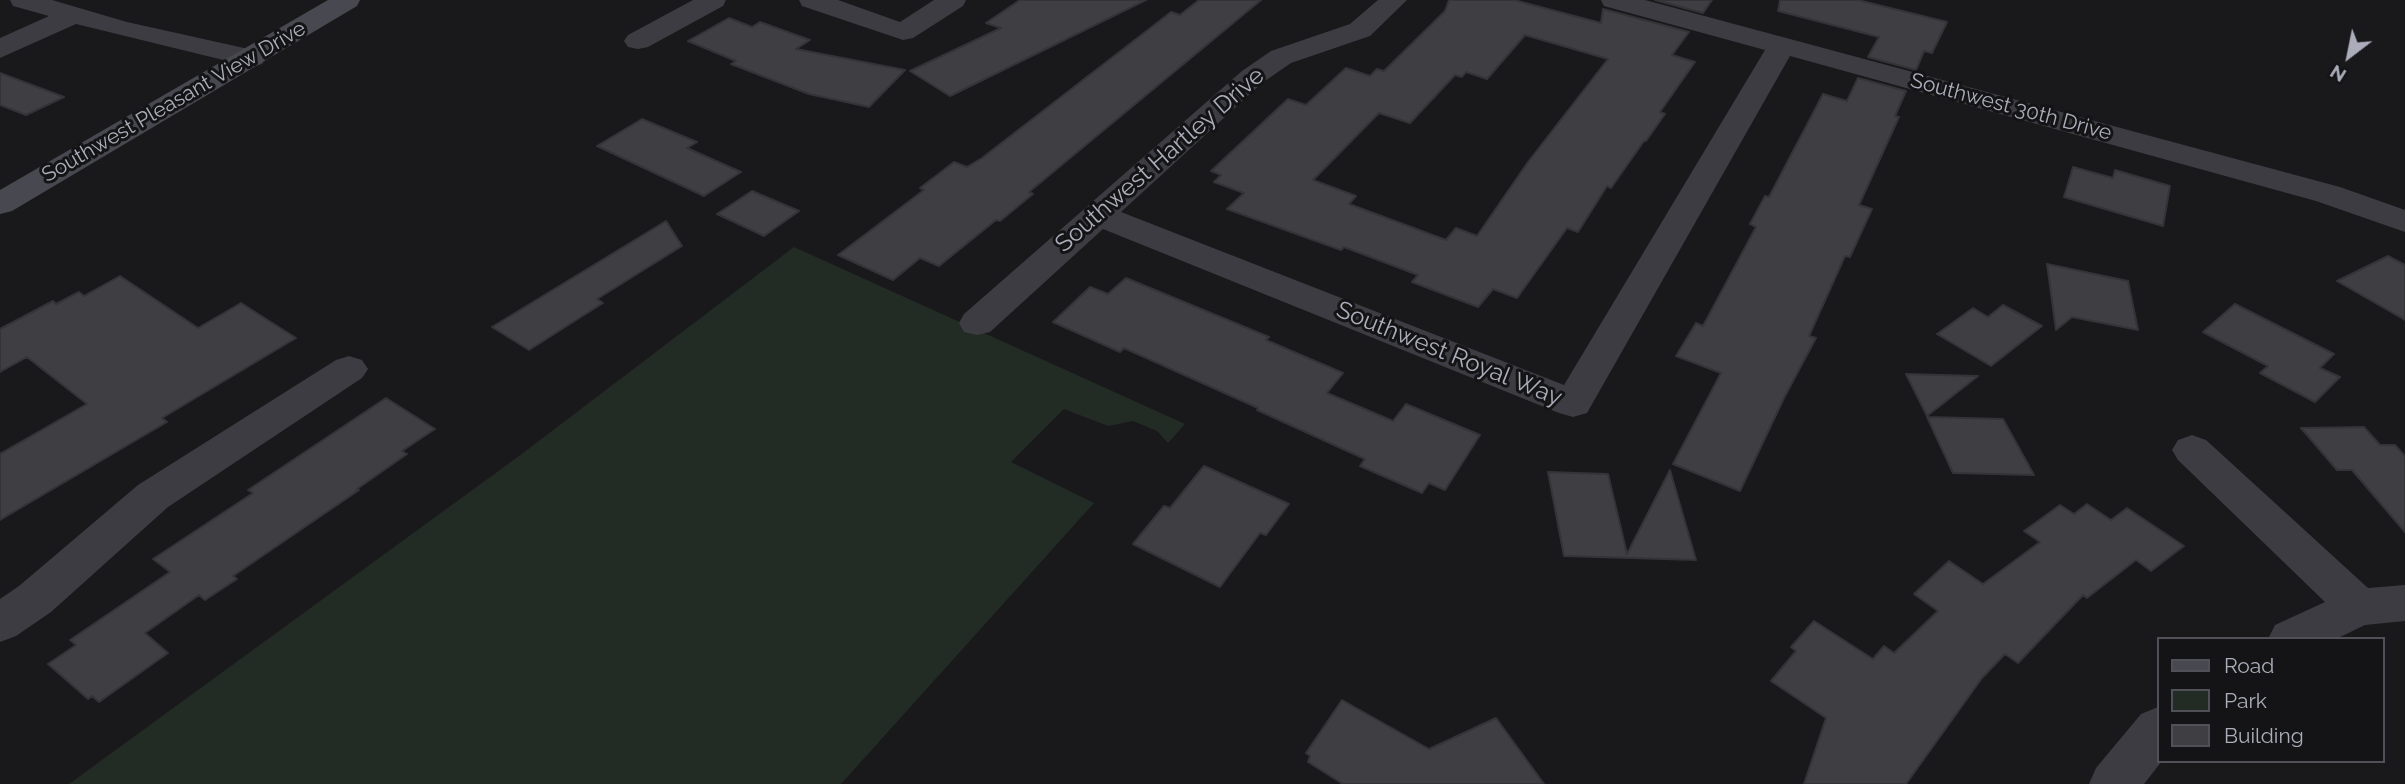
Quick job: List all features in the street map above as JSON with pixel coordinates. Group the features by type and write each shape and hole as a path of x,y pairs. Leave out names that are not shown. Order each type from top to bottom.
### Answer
{"main road":[{"name":"Southwest Pleasant View Drive","path":"0,204 348,0"}],"street":[{"path":"23,0 72,16 252,58"},
{"path":"638,41 713,0"},
{"path":"812,0 903,32 953,0"},
{"name":"Southwest Hartley Drive","path":"977,323 1252,77 1281,57 1360,30 1394,0"},
{"name":"Southwest 30th Drive","path":"1614,0 2303,187 2405,222"},
{"path":"0,49 72,16"},
{"name":"Southwest Royal Way","path":"1096,214 1573,403 1783,45"},
{"path":"0,623 35,599 153,496 349,369"},
{"path":"2192,450 2359,607"},
{"path":"2295,637 2359,607 2405,603"},
{"path":"2114,784 2156,732"}],"green space":[{"path":"794,247 1185,424 1168,443 1157,431 1133,421 1108,426 1064,409 1011,462 1094,503 841,784 69,784 519,456"}],"building":[{"path":"1020,0 1146,0 950,96 910,71 1001,28 986,23"},
{"path":"1199,0 1261,0 1029,192 1033,194 939,266 920,258 893,280 838,255 924,190 920,188 954,162 967,167 982,158 1171,12 1180,15"},
{"path":"1449,0 1514,0 1601,23 1603,9 1689,32 1672,55 1695,62 1660,112 1665,114 1611,188 1607,186 1578,232 1567,228 1517,298 1493,289 1478,307 1412,282 1418,275 1344,247 1341,250 1227,209 1244,193 1214,182 1221,175 1211,171 1288,99 1306,105 1346,68 1370,76 1377,69 1384,71 1445,11","holes":["1525,35 1608,59 1528,162 1477,236 1456,228 1446,240 1349,204 1356,196 1313,180 1379,113 1410,123 1455,75 1462,77 1466,72 1487,79"]},
{"path":"1655,0 1712,0 1703,13"},
{"path":"1780,0 1858,0 1947,22 1932,53 1924,51 1916,70 1868,57 1879,37 1778,11"},
{"path":"729,18 752,27 760,22 810,40 796,49 905,70 869,107 809,94 731,64 736,61 688,41"},
{"path":"0,73 64,97 26,115 0,105"},
{"path":"1858,78 1906,91 1895,116 1899,117 1859,205 1872,209 1850,257 1845,256 1809,336 1816,338 1740,491 1673,464 1721,373 1676,356 1696,323 1703,326 1756,227 1750,224 1765,196 1769,197 1823,94 1847,101"},
{"path":"642,119 697,142 687,148 741,172 704,196 597,146"},
{"path":"2073,167 2113,178 2115,170 2170,186 2163,226 2064,197"},
{"path":"752,191 799,211 764,236 717,214"},
{"path":"666,221 682,246 597,299 603,303 529,350 492,327"},
{"path":"2388,256 2405,265 2405,320 2337,281"},
{"path":"2047,264 2128,281 2138,330 2072,317 2056,330"},
{"path":"120,276 198,328 241,303 296,338 162,418 167,422 0,520 0,454 87,404 27,357 0,372 0,329 53,301 56,304 79,292 84,296"},
{"path":"1126,278 1269,337 1266,340 1343,373 1327,393 1393,421 1406,404 1480,435 1445,490 1429,483 1422,493 1360,466 1365,459 1257,410 1258,408 1124,348 1120,352 1053,322 1090,287 1108,294"},
{"path":"2235,304 2334,354 2320,368 2340,377 2315,402 2260,373 2268,366 2203,332"},
{"path":"2003,305 2042,326 1991,366 1937,334 1973,308 1988,317"},
{"path":"1906,374 1978,376 1927,416"},
{"path":"386,398 435,429 402,451 407,454 357,489 359,490 233,576 237,579 205,600 199,595 145,633 168,653 99,702 92,696 88,699 48,664 76,645 70,640 170,572 153,559 253,493 248,490"},
{"path":"1927,417 2003,419 2034,475 1953,473"},
{"path":"2364,427 2380,445 2395,445 2405,456 2405,532 2352,470 2337,470 2301,428"},
{"path":"1204,466 1289,504 1266,535 1260,533 1220,587 1133,544 1164,506 1170,508"},
{"path":"1670,470 1696,560 1564,556 1548,472 1608,474 1627,554"},
{"path":"2087,504 2111,520 2127,508 2184,546 2151,571 2136,560 2087,598 2083,595 2018,663 2005,654 1982,678 1906,784 1804,784 1826,718 1771,681 1796,651 1791,647 1814,621 1873,659 1884,646 1894,653 1938,611 1914,594 1949,561 1983,584 2040,542 2024,531 2060,505 2074,514"},
{"path":"1342,700 1429,749 1496,718 1544,784 1343,784 1308,762 1310,756 1306,753"}]}
